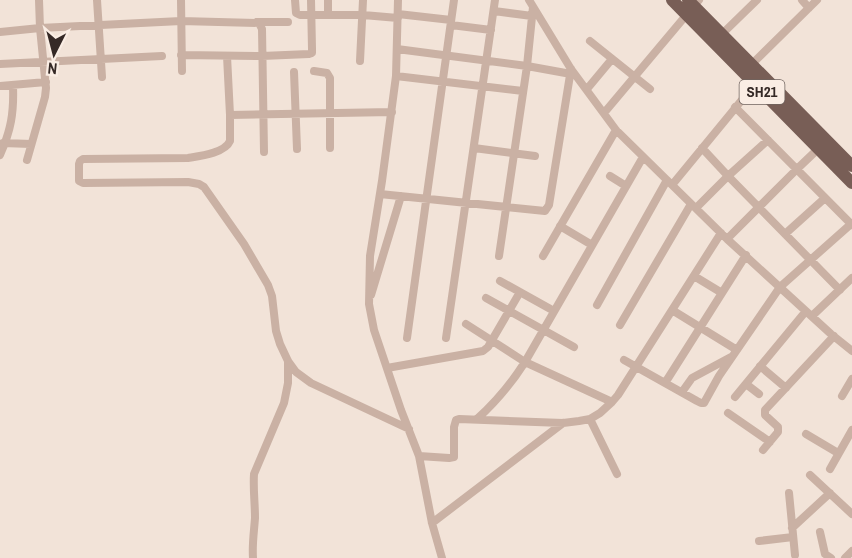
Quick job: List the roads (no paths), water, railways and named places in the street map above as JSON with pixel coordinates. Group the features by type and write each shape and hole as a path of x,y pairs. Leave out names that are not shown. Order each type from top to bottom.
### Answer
{"main road":[{"name":"SH21","path":"672,0 692,5 852,166"},
{"name":"SH21","path":"692,5 755,84 852,183"}],"street":[{"path":"27,160 45,97 46,82 39,0"},
{"path":"97,0 102,77"},
{"path":"181,0 182,71"},
{"path":"295,0 297,14 398,16 451,22 491,30"},
{"path":"181,55 262,56 312,53 311,0"},
{"path":"328,0 328,15"},
{"path":"360,62 363,0"},
{"path":"398,0 396,76 370,256 369,304 374,330 419,456 432,523 442,558"},
{"path":"407,338 454,0"},
{"path":"446,338 495,0"},
{"path":"722,34 757,0"},
{"path":"802,0 809,8"},
{"path":"752,64 816,0"},
{"path":"499,256 527,66 532,16 531,3"},
{"path":"531,3 571,71 587,89 616,130 727,239 852,351"},
{"path":"604,113 692,5"},
{"path":"494,11 532,16"},
{"path":"0,32 181,21 288,22"},
{"path":"255,22 259,23 262,29 264,152"},
{"path":"590,41 650,89"},
{"path":"397,49 571,71"},
{"path":"0,64 162,56"},
{"path":"227,56 230,141 225,149 188,158 83,159 78,164 79,181 82,183 188,182 204,187 244,244 268,285 272,296 276,332 288,361 296,372 311,383 409,429"},
{"path":"587,89 612,59"},
{"path":"314,71 329,75 330,148"},
{"path":"380,194 542,212 548,209 571,71"},
{"path":"294,72 297,150"},
{"path":"396,76 523,91"},
{"path":"0,86 46,82"},
{"path":"597,305 669,182 702,148 755,84"},
{"path":"0,155 13,114 13,86"},
{"path":"624,360 701,404 704,403 719,376 780,287 852,225 735,107"},
{"path":"230,115 392,112"},
{"path":"543,256 616,130"},
{"path":"620,325 693,206 768,140"},
{"path":"3,143 31,144"},
{"path":"474,148 535,156"},
{"path":"702,148 840,290"},
{"path":"727,239 796,168 818,149"},
{"path":"477,419 502,396 525,362 643,157"},
{"path":"610,176 626,186"},
{"path":"369,304 401,196"},
{"path":"785,234 825,198"},
{"path":"560,226 592,245"},
{"path":"419,456 454,457 454,427 456,420 463,418 563,423 590,419 600,413 612,402 637,367 721,233"},
{"path":"665,383 746,255"},
{"path":"694,276 722,293"},
{"path":"735,397 760,366 809,314 852,278"},
{"path":"500,280 554,311"},
{"path":"387,368 483,351 492,341 520,292"},
{"path":"486,298 574,347"},
{"path":"672,310 735,353"},
{"path":"466,324 525,362 612,402"},
{"path":"763,450 778,430 778,427 764,413 834,336"},
{"path":"682,392 692,378 735,353"},
{"path":"253,558 254,474 284,403 288,383 288,361"},
{"path":"760,366 786,388"},
{"path":"842,396 852,379"},
{"path":"746,384 759,394"},
{"path":"728,413 770,442"},
{"path":"590,419 617,474"},
{"path":"432,523 563,423"},
{"path":"830,469 852,430"},
{"path":"806,434 838,453"},
{"path":"810,475 852,514"},
{"path":"789,493 795,555"},
{"path":"759,541 793,532 830,493"},
{"path":"820,532 825,554 831,558"},
{"path":"845,558 852,550"}]}
